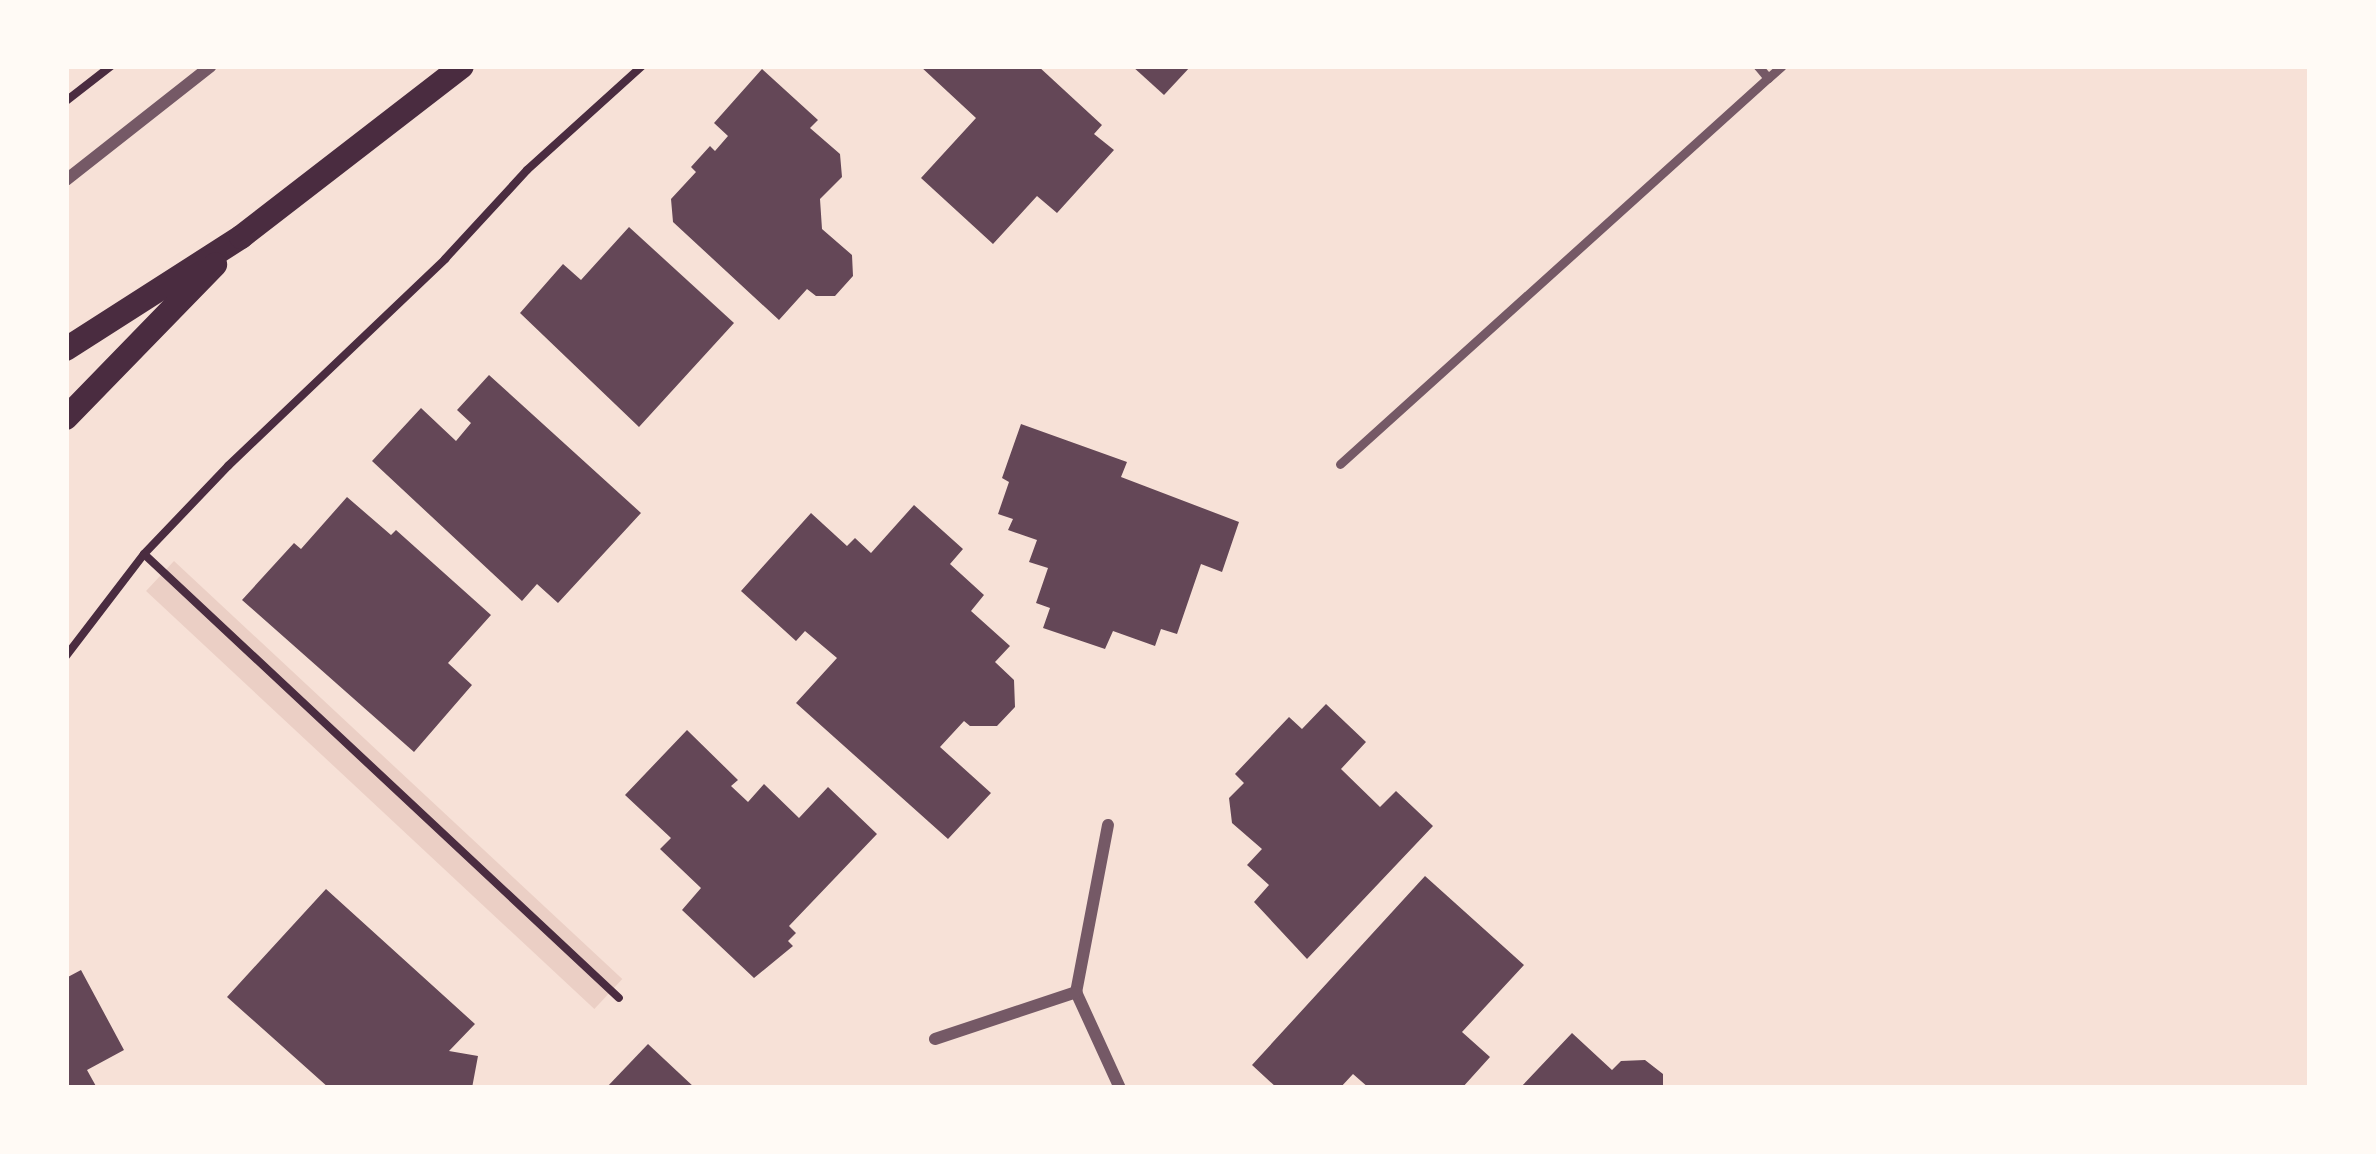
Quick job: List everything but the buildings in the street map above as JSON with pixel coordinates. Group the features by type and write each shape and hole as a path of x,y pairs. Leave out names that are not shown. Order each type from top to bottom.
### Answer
{"main road":[{"path":"66,349 241,237 462,66"},
{"path":"66,418 241,237"}],"street":[{"path":"66,180 211,66"},
{"path":"1108,825 1076,992 1120,1088"},
{"path":"935,1039 1076,992"}],"lane":[{"path":"1758,66 1768,78"},
{"path":"1340,464 1782,66"}],"path":[{"path":"66,100 111,66"},
{"path":"66,656 144,554 370,326 445,259 527,170 642,66"},
{"path":"144,554 620,998"}],"shaded area":[{"path":"174,561 622,979 594,1009 146,591"}]}
